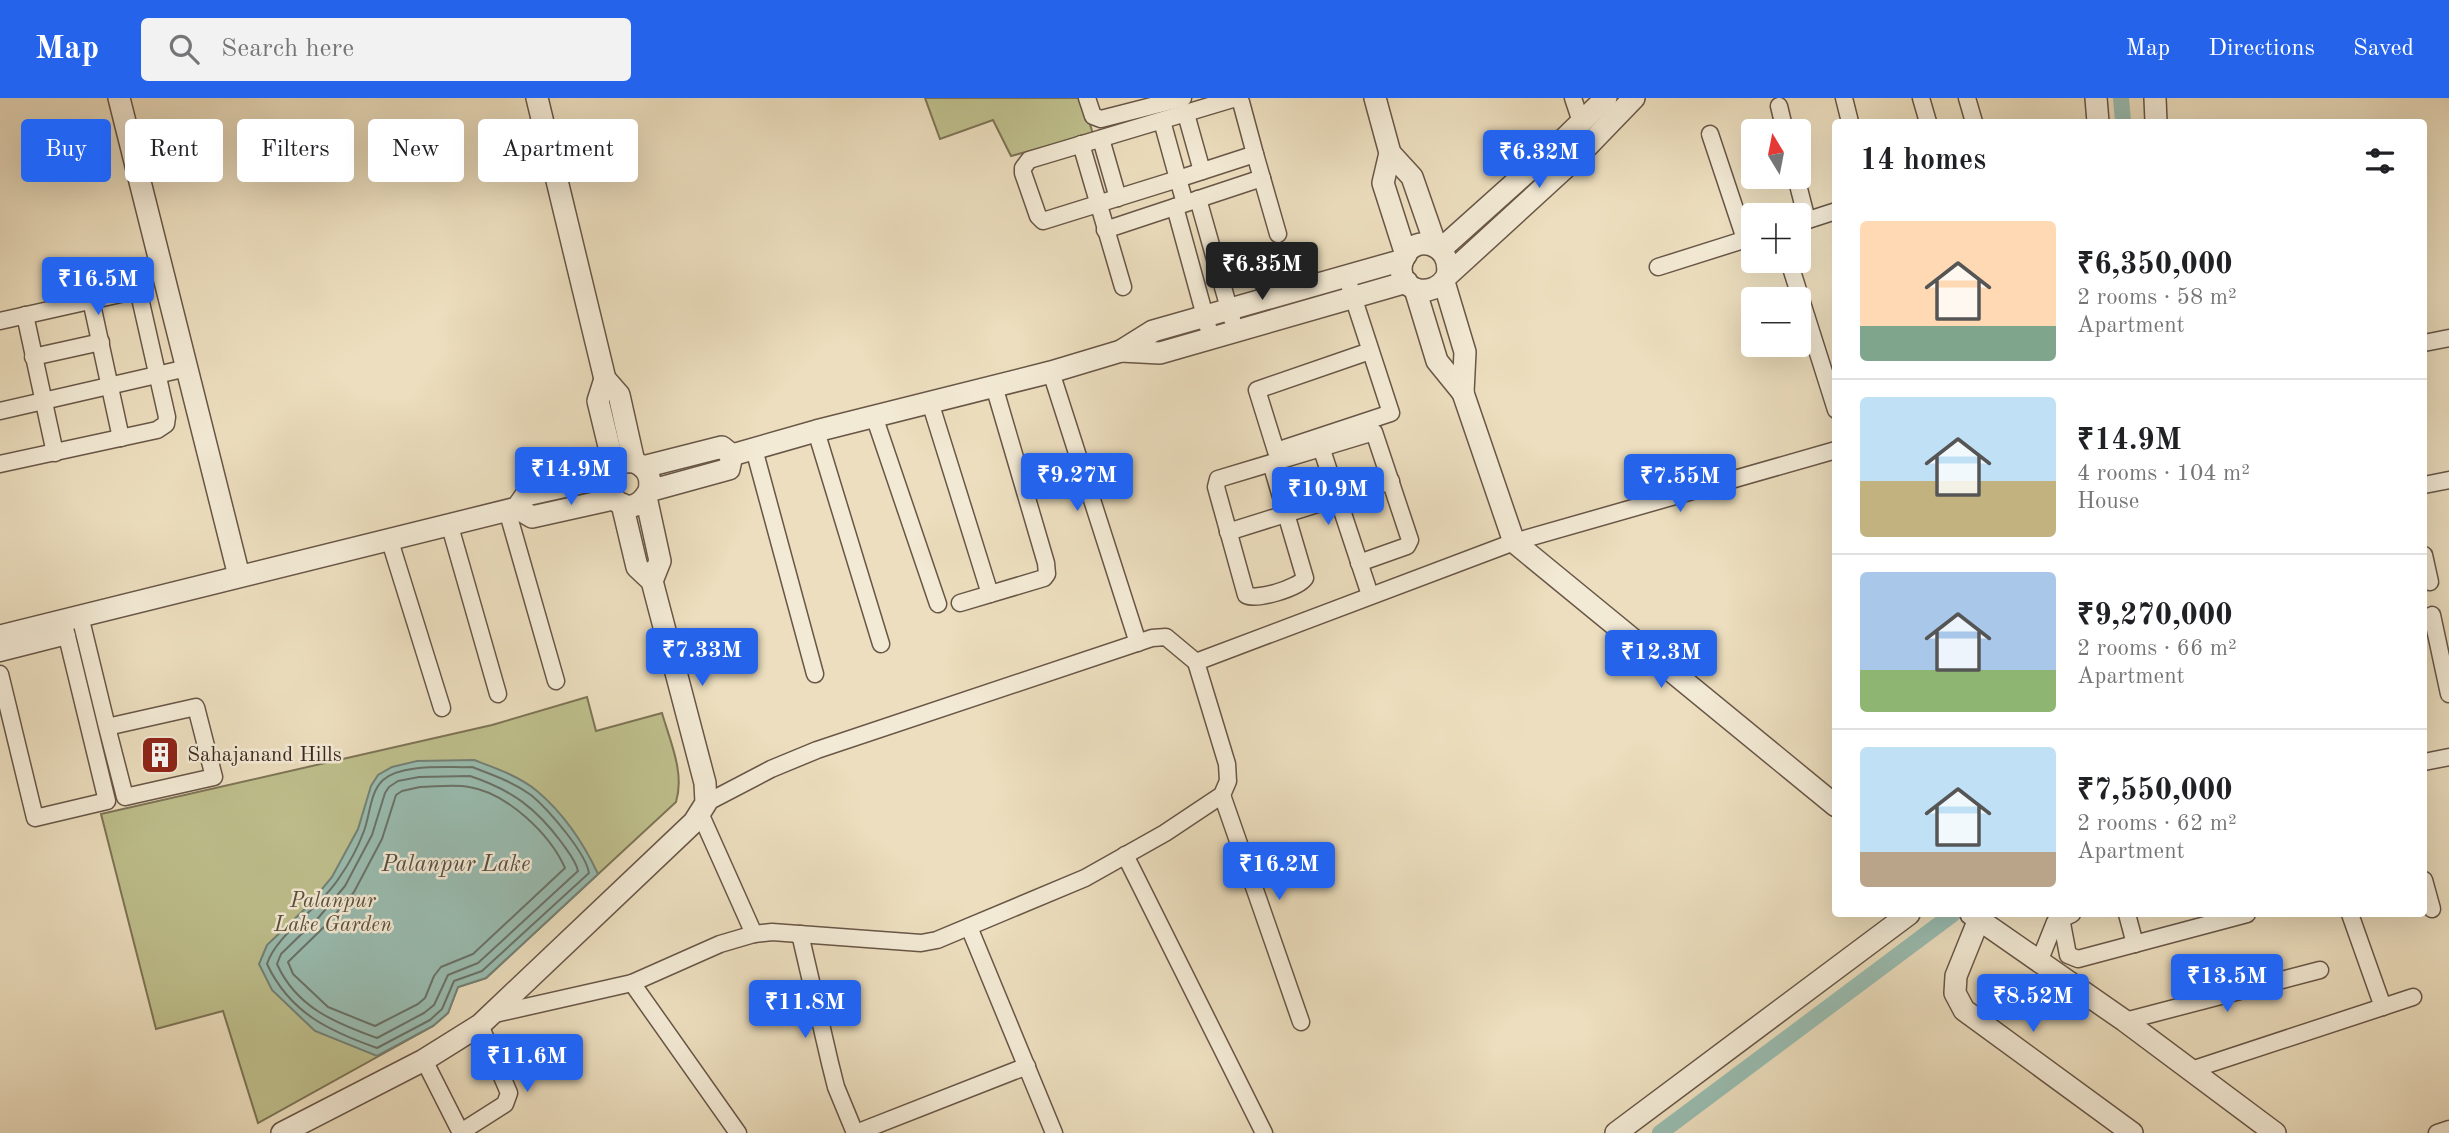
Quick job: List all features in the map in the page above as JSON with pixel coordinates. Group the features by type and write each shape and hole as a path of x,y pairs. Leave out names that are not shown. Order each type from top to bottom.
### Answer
{"street":[{"path":"119,98 239,576"},
{"path":"537,98 605,379 598,401 625,468 650,478 647,494 660,561 652,581"},
{"path":"1087,98 1097,119 1149,102 1184,106 1238,98 1278,234"},
{"path":"1375,98 1390,153 1412,177 1438,248 1448,262 1446,279 1465,352 1463,393"},
{"path":"1573,98 1581,122"},
{"path":"1438,248 1565,138 1606,98"},
{"path":"1121,351 1160,353 1352,296 1411,286 1431,291 1577,157 1634,98"},
{"path":"1844,98 1849,119"},
{"path":"1921,98 1927,119"},
{"path":"1967,98 1972,119"},
{"path":"2096,98 2098,119"},
{"path":"2155,98 2156,119"},
{"path":"1184,106 1162,121 1029,160 1023,173 1038,216 1043,221 1255,154"},
{"path":"1184,106 1202,171"},
{"path":"1779,106 1782,119"},
{"path":"1162,121 1186,203 1214,253 1236,331"},
{"path":"1710,134 1741,217"},
{"path":"1565,138 1577,157"},
{"path":"1101,139 1118,198"},
{"path":"1081,144 1123,287"},
{"path":"1390,153 1383,183 1404,257 1403,275 1411,286 1437,360 1463,393 1514,542 1832,803"},
{"path":"1105,230 1262,178"},
{"path":"1186,203 1190,260 1211,338"},
{"path":"1811,219 1832,212"},
{"path":"1658,267 1741,241"},
{"path":"732,455 816,430 1051,372 1121,351 1153,331 1404,257 1416,246 1429,244 1438,248"},
{"path":"1190,260 1214,253"},
{"path":"1793,273 1832,397"},
{"path":"1346,275 1391,414 1276,451 1257,390 1370,351"},
{"path":"0,321 128,291 138,294 167,417 166,424 157,430 0,464"},
{"path":"91,300 121,438"},
{"path":"25,315 55,453"},
{"path":"2427,342 2449,338"},
{"path":"33,357 101,342"},
{"path":"0,411 187,368"},
{"path":"1051,372 1138,643"},
{"path":"960,603 1044,578 1047,574 1046,562 994,386"},
{"path":"930,402 989,594"},
{"path":"873,416 938,604"},
{"path":"816,430 881,644"},
{"path":"1271,463 1305,579 1300,585 1255,598 1249,597 1228,532 1216,481 1271,463 1321,447 1376,432 1410,544 1359,562"},
{"path":"0,636 70,624 239,576 512,509 526,495 625,468 722,447 732,455"},
{"path":"1321,447 1370,595"},
{"path":"754,449 815,674"},
{"path":"1196,662 1514,542 1832,451"},
{"path":"512,509 532,517 618,502 635,504 647,494 729,469 732,455"},
{"path":"625,468 607,489 618,502 637,568 652,581 705,783 703,808 754,934"},
{"path":"2427,484 2449,480"},
{"path":"1228,532 1391,481"},
{"path":"512,509 556,681"},
{"path":"449,523 498,694"},
{"path":"389,538 442,708"},
{"path":"2427,568 2430,582"},
{"path":"2432,615 2449,694"},
{"path":"0,653 70,624"},
{"path":"0,674 35,818 107,801 70,624"},
{"path":"70,624 107,727 125,797 214,777 196,707 107,727"},
{"path":"282,1133 424,1060 487,1019 694,822 703,808 771,769 817,750 1152,638 1166,637 1196,662 1227,764 1228,781 1222,795 1166,833 1085,878 937,940 921,943 772,932 754,934 720,944 632,983 487,1019"},
{"path":"2427,761 2449,757"},
{"path":"1222,795 1301,1022"},
{"path":"1125,855 1264,1133"},
{"path":"2427,891 2432,909"},
{"path":"1616,1133 1905,917"},
{"path":"2039,962 2052,929 2065,917"},
{"path":"2066,917 2068,955 2074,959 2135,944 2193,920 2220,917"},
{"path":"2128,917 2135,944"},
{"path":"2351,917 2383,1007"},
{"path":"2132,1133 1964,1010 1955,993 1956,976 1984,918 2039,962 2125,1021 2275,1133"},
{"path":"969,927 1054,1133"},
{"path":"800,934 830,1063 855,1133 1027,1066"},
{"path":"2125,1021 2320,970"},
{"path":"632,983 738,1133"},
{"path":"2191,1070 2413,997"},
{"path":"424,1060 461,1133 505,1104 508,1099 509,1093 487,1019"},
{"path":"2437,1133 2449,1129"}],"green space":[{"path":"925,98 1082,98 1093,134 1011,156 993,120 940,139"},
{"name":"Palanpur Lake Garden","path":"587,697 596,731 662,713 678,768 676,802 486,978 458,987 448,1013 433,1026 258,1123 223,1011 156,1029 101,814 492,725"}],"water":[{"name":"Palanpur Lake","path":"474,760 523,781 547,800 572,830 598,874 486,978 458,987 448,1013 433,1026 377,1056 315,1031 272,990 259,964 267,945 308,906 332,877 358,829 371,786 378,775 392,767 417,761"}],"waterway":[{"path":"2121,98 2123,119"},
{"path":"1660,1133 1949,917"}],"place":[{"name":"Sahajanand Hills","path":"160,755"}]}
